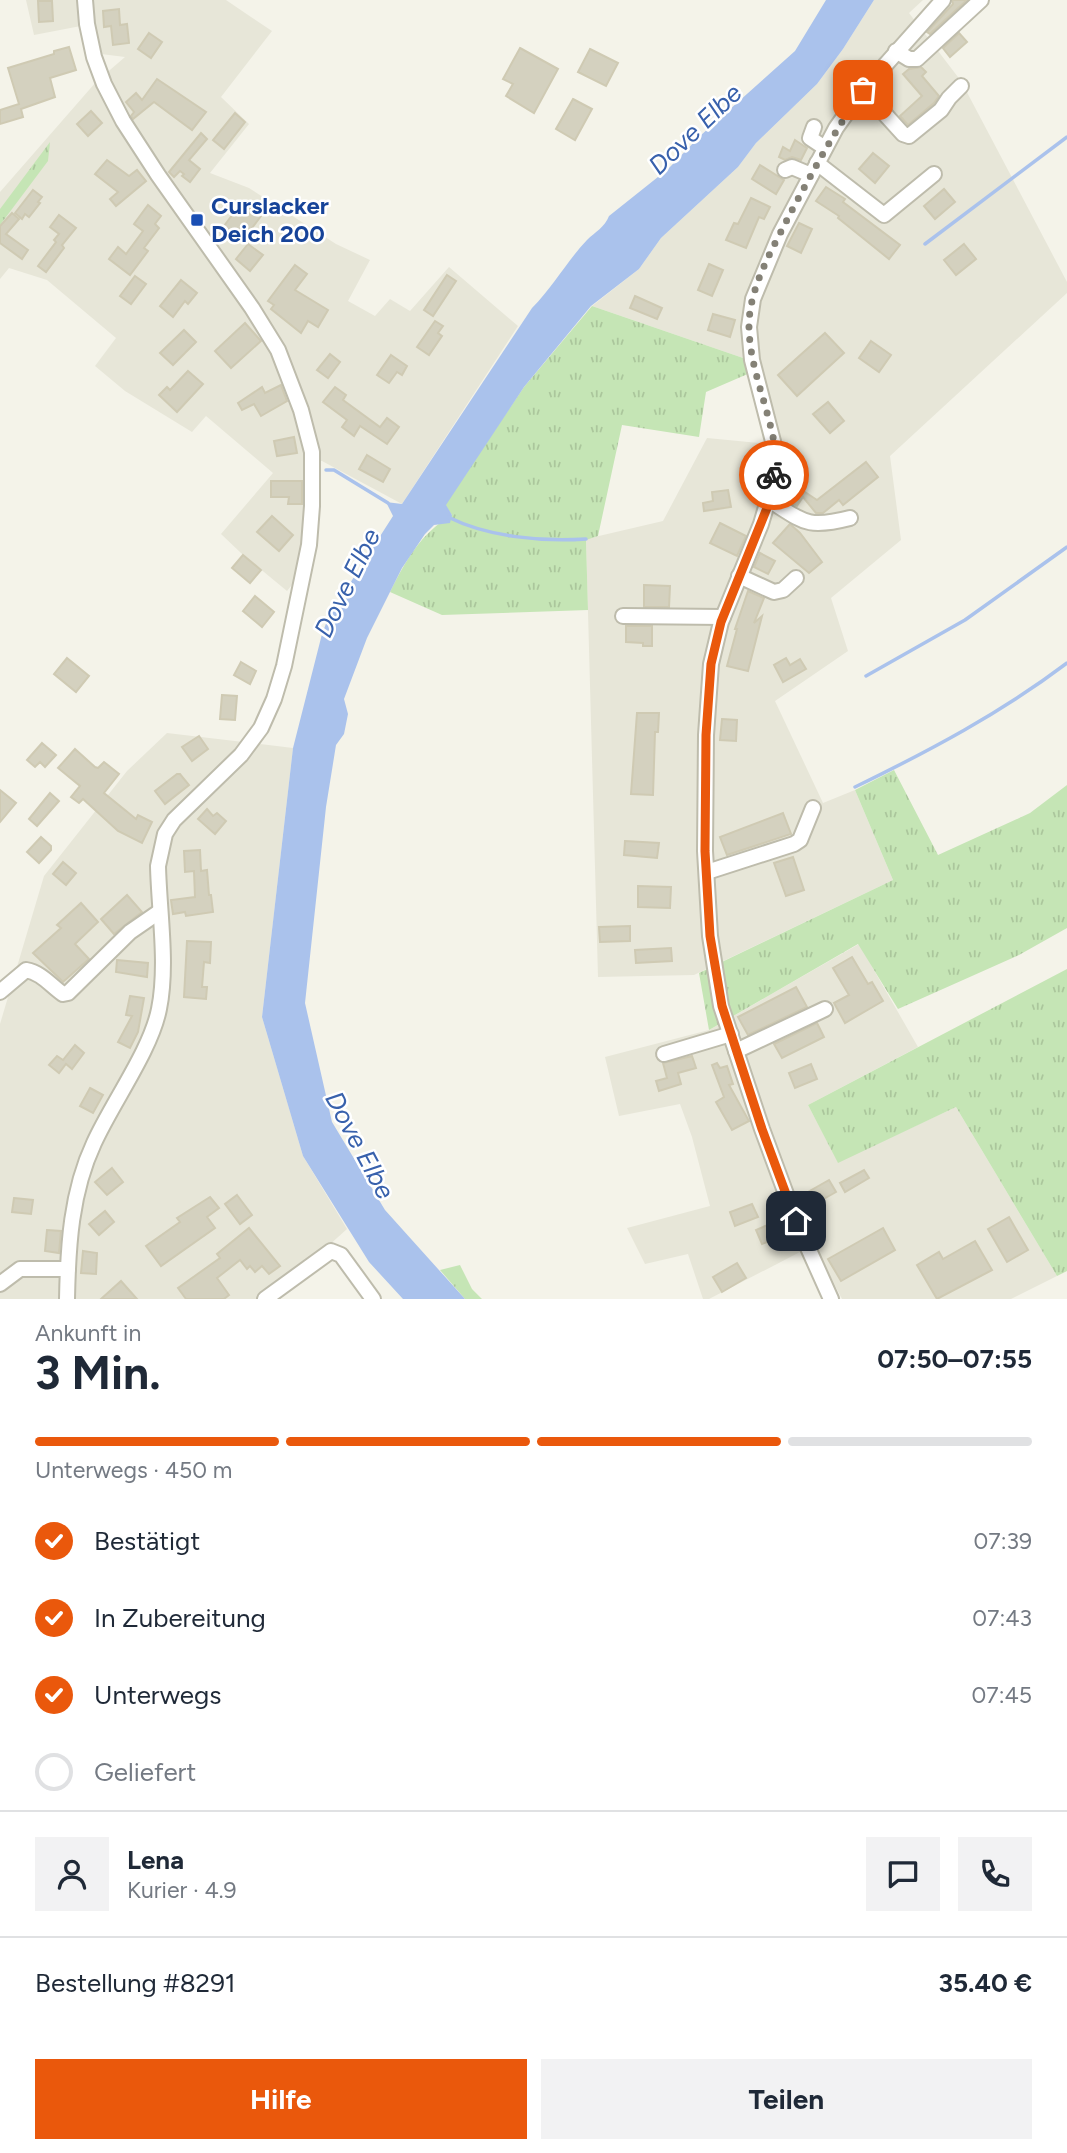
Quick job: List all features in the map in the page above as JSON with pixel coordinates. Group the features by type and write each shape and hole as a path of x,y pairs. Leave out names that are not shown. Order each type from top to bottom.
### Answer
{"street":[{"path":"67,1299 69,1236 79,1184 88,1158 148,1040 159,1010 163,978 159,912 160,850 165,834 183,810 241,755 261,728 274,699 284,666 309,545 312,506 312,452 301,410 278,349 123,121 94,57 85,0"},
{"path":"831,1299 796,1221 722,1006 710,936 707,872 707,723 711,664 723,617 769,500 774,480 775,449 752,360 749,327 753,299 765,266 825,148 863,90 943,0"},
{"path":"896,51 909,59 917,59 981,0"},
{"path":"863,90 903,134 909,136 941,110 961,86"},
{"path":"814,127 810,138 825,148"},
{"path":"785,170 792,167 814,169 884,215 934,174"},
{"path":"769,500 804,523 827,524 849,518"},
{"path":"739,576 774,592 783,590 796,578"},
{"path":"623,616 723,617"},
{"path":"707,872 800,840 813,808"},
{"path":"0,992 26,970 38,972 63,995 68,993 130,932 159,912"},
{"path":"736,1051 825,1009"},
{"path":"664,1054 731,1034"},
{"path":"265,1299 331,1251 341,1255 373,1299"},
{"path":"0,1284 20,1269 68,1269"}],"shaded area":[{"path":"26,0 226,0 272,31 221,97 249,124 210,173 249,188 336,244 370,260 348,301 375,316 390,299 410,311 449,267 518,326 402,504 322,461 305,462 307,509 303,544 295,581 287,591 221,534 273,473 206,416 192,432 125,391 95,366 116,338 47,280 9,268 0,279 0,192 96,82 125,57 93,53 86,25 34,35"},
{"path":"874,0 923,0 909,13 961,81 1067,282 1067,293 890,456 901,540 831,598 848,651 775,701 823,803 855,790 893,880 694,975 598,977 586,539 663,521 707,438 768,444 746,359 592,306 639,269 661,238 738,167 756,143 817,84"},
{"path":"167,733 293,748 262,1017 303,1156 347,1229 269,1299 0,1299 0,1024 44,876 127,771"},
{"path":"859,944 918,1047 808,1105 838,1162 956,1107 1057,1276 1011,1299 842,1299 813,1243 709,1299 703,1299 688,1254 645,1264 627,1228 710,1206 692,1137 680,1104 619,1116 605,1057 709,1030"}],"green space":[{"path":"50,142 48,161 0,225 0,209"},
{"path":"592,306 746,359 750,373 706,392 699,437 622,425 598,536 586,540 588,610 442,615 390,592 415,548 431,530 452,515 445,505 524,387"},
{"path":"894,770 938,855 1030,813 1067,785 1067,928 1019,955 898,1009 858,944 709,1030 699,973 893,880 855,790"},
{"path":"1067,969 1067,1271 1057,1276 956,1107 838,1163 808,1105"},
{"path":"460,1265 472,1289 482,1299 465,1299 440,1270"}],"water":[{"path":"826,0 874,0 817,84 756,143 738,167 661,238 639,269 591,306 524,387 446,505 452,515 450,523 434,525 402,568 367,638 344,699 348,714 344,734 336,745 326,807 305,1003 332,1122 385,1210 465,1299 403,1299 369,1262 303,1156 262,1017 293,748 322,634 329,616 393,516 386,502 402,504 532,308 609,216 668,169 700,136 795,51"}],"building":[{"path":"952,0 967,0 930,34 927,32 953,4"},
{"path":"38,1 52,1 53,21 39,22"},
{"path":"119,9 120,25 127,24 129,43 113,45 111,26 104,27 103,11"},
{"path":"149,33 162,42 151,58 138,49"},
{"path":"959,33 967,42 950,57 943,48"},
{"path":"69,47 76,70 50,78 55,97 21,109 23,117 0,124 0,110 19,104 8,68"},
{"path":"520,48 558,69 534,113 506,96 513,84 503,79"},
{"path":"590,49 618,63 606,86 578,72"},
{"path":"921,67 926,72 922,76 939,96 908,125 900,116 922,96 903,74 909,69"},
{"path":"157,79 206,112 192,130 154,102 133,119 131,116 134,112 126,102 136,93 142,100"},
{"path":"573,99 592,109 575,140 556,129"},
{"path":"91,111 102,123 88,136 77,124"},
{"path":"235,113 245,122 224,149 213,140"},
{"path":"201,133 207,139 189,160 200,169 190,182 180,171 174,177 169,172"},
{"path":"795,140 807,148 801,160 792,157 785,160 779,157 783,147 790,151"},
{"path":"873,153 889,166 875,183 859,169"},
{"path":"107,160 129,176 137,170 146,181 116,206 110,199 118,192 95,174"},
{"path":"760,165 784,180 776,194 752,179"},
{"path":"826,187 845,199 843,202 900,245 889,259 838,218 839,216 816,201"},
{"path":"944,189 955,202 935,219 924,206"},
{"path":"33,190 42,197 38,202 40,203 29,217 25,214 22,219 15,213"},
{"path":"751,198 770,207 764,219 759,217 746,248 726,240 734,223 738,224"},
{"path":"242,202 261,216 243,240 224,226"},
{"path":"148,205 161,216 155,224 159,228 144,248 148,251 130,275 109,259 118,247 126,254 143,231 134,224"},
{"path":"12,213 19,219 6,234 28,250 22,259 0,243 0,226"},
{"path":"59,215 76,228 46,272 38,266 56,242 54,240 59,234 50,227"},
{"path":"799,223 812,229 801,253 787,246"},
{"path":"248,244 263,255 250,271 236,259"},
{"path":"964,244 976,259 956,275 944,260"},
{"path":"709,264 723,270 712,296 698,290"},
{"path":"295,265 307,274 295,290 328,310 318,327 308,321 301,333 271,309 274,305 268,301"},
{"path":"447,275 456,281 433,316 424,310"},
{"path":"135,276 146,284 131,304 120,296"},
{"path":"181,280 197,293 188,304 185,301 173,317 160,306"},
{"path":"635,296 662,308 657,319 630,308"},
{"path":"713,314 735,320 730,337 708,330"},
{"path":"435,321 443,326 438,333 442,336 429,355 417,347"},
{"path":"245,323 261,341 231,368 215,351"},
{"path":"184,330 196,342 173,365 160,353"},
{"path":"825,333 844,353 797,396 778,375"},
{"path":"871,341 891,355 879,372 859,358"},
{"path":"330,354 340,362 328,378 317,370"},
{"path":"391,355 407,366 402,375 397,372 389,383 377,375"},
{"path":"188,371 203,384 177,412 159,395 167,387 170,390"},
{"path":"281,385 287,401 261,416 254,404 242,410 238,403 262,387 265,393"},
{"path":"335,387 346,395 343,400 380,427 387,418 399,427 387,444 360,426 354,436 342,427 347,420 323,402"},
{"path":"828,402 844,421 830,433 813,414"},
{"path":"294,437 297,453 277,456 274,441"},
{"path":"367,455 390,469 383,482 359,469"},
{"path":"866,462 878,477 843,505 839,500 823,513 816,513 803,497 797,506 783,498 793,484 817,500"},
{"path":"271,481 302,481 302,504 288,504 289,497 271,497"},
{"path":"728,490 731,507 704,511 703,503 713,501 712,492"},
{"path":"272,516 293,535 279,551 257,532"},
{"path":"720,523 746,536 737,556 710,543"},
{"path":"790,524 822,562 809,573 773,543"},
{"path":"760,553 775,561 768,574 754,567"},
{"path":"243,555 261,570 250,583 232,568"},
{"path":"644,585 670,586 669,607 644,607"},
{"path":"748,591 764,598 754,623 762,616 748,671 727,666 735,629"},
{"path":"255,596 274,612 262,627 243,611"},
{"path":"626,626 652,626 652,646 626,642"},
{"path":"67,658 89,676 76,692 54,674"},
{"path":"786,658 790,665 800,659 806,669 783,682 774,665"},
{"path":"241,662 256,671 250,684 234,675"},
{"path":"222,695 237,696 235,720 220,719"},
{"path":"637,713 659,713 658,732 655,732 653,795 631,794"},
{"path":"722,719 737,720 736,741 720,740"},
{"path":"199,736 208,749 192,761 182,747"},
{"path":"42,743 56,755 45,767 40,762 35,767 27,760"},
{"path":"75,749 95,767 98,768 104,762 119,774 104,793 136,819 138,815 152,822 142,843 118,831 83,799 79,803 71,797 80,786 58,768"},
{"path":"177,774 189,785 165,804 155,791"},
{"path":"0,790 16,803 0,822"},
{"path":"50,793 59,801 37,826 29,819"},
{"path":"207,809 213,816 217,813 226,821 215,834 198,819"},
{"path":"783,813 791,834 727,855 720,837"},
{"path":"41,837 51,846 51,850 39,863 27,852"},
{"path":"625,841 659,843 657,858 624,855"},
{"path":"200,850 201,871 207,870 213,912 186,916 185,912 173,914 171,900 195,897 194,871 185,872 184,851"},
{"path":"793,857 804,890 786,896 774,863"},
{"path":"63,862 76,873 66,885 53,874"},
{"path":"638,886 671,887 670,908 638,907"},
{"path":"127,895 142,912 114,934 101,919"},
{"path":"81,903 98,922 75,944 89,959 63,982 33,953 61,928 57,925"},
{"path":"630,926 630,941 600,942 599,927"},
{"path":"187,941 211,942 210,963 204,962 202,987 207,987 206,999 184,997"},
{"path":"671,948 672,961 636,963 635,950"},
{"path":"852,957 868,984 872,982 883,1001 845,1023 834,1003 849,995 833,968"},
{"path":"117,960 148,963 147,977 116,972"},
{"path":"796,987 807,1007 748,1035 738,1017"},
{"path":"130,996 144,998 138,1032 130,1048 118,1042 132,1016 126,1015"},
{"path":"817,1023 824,1037 782,1058 774,1044"},
{"path":"75,1045 84,1053 72,1069 66,1064 59,1073 49,1065 57,1056 63,1060"},
{"path":"692,1056 696,1068 678,1073 681,1084 659,1091 656,1081 667,1078 663,1063"},
{"path":"717,1063 720,1068 727,1066 733,1084 729,1085 749,1121 732,1130 716,1102 724,1097 712,1065"},
{"path":"811,1064 817,1079 795,1088 789,1073"},
{"path":"90,1088 103,1095 93,1113 80,1106"},
{"path":"112,1168 123,1182 107,1195 95,1182"},
{"path":"864,1170 869,1178 845,1192 840,1183"},
{"path":"829,1180 836,1192 806,1209 799,1197"},
{"path":"237,1195 252,1215 240,1224 225,1204"},
{"path":"210,1197 219,1208 207,1217 215,1228 161,1266 146,1246 180,1222 177,1218"},
{"path":"14,1198 33,1200 31,1214 12,1212"},
{"path":"752,1204 758,1217 735,1226 730,1212"},
{"path":"105,1211 114,1222 99,1235 89,1224"},
{"path":"1009,1217 1028,1250 1007,1262 988,1229"},
{"path":"770,1224 773,1229 784,1225 788,1237 762,1244 756,1230"},
{"path":"249,1228 280,1266 269,1274 262,1266 255,1272 250,1266 247,1269 240,1260 217,1278 229,1295 224,1299 186,1299 178,1288 220,1258 217,1254"},
{"path":"883,1228 895,1250 841,1281 828,1259"},
{"path":"47,1230 61,1231 59,1253 45,1251"},
{"path":"975,1241 992,1270 937,1299 917,1265 939,1252 943,1259"},
{"path":"83,1251 97,1253 96,1274 81,1273"},
{"path":"737,1263 746,1278 722,1292 713,1277"},
{"path":"121,1281 137,1299 101,1299"}],"waterway":[{"path":"925,244 1067,137"},
{"path":"326,470 334,470 388,503"},
{"path":"448,517 480,529 516,537 586,539"},
{"path":"866,676 965,620 1067,547"},
{"path":"855,787 964,730 1067,663"}],"way so far":[{"path":"774,475 775,449 752,360 749,327 753,299 765,266 808,180 836,128 863,90"}],"place":[{"name":"Curslacker Deich 200","path":"197,220"}],"route":[{"path":"774,475 767,508 721,622 711,664 706,735 705,851 710,936 722,1006 762,1129 796,1221"}],"water label":[{"name":"Dove Elbe","path":"695,129"},
{"name":"Dove Elbe","path":"347,583"},
{"name":"Dove Elbe","path":"360,1145"}]}
